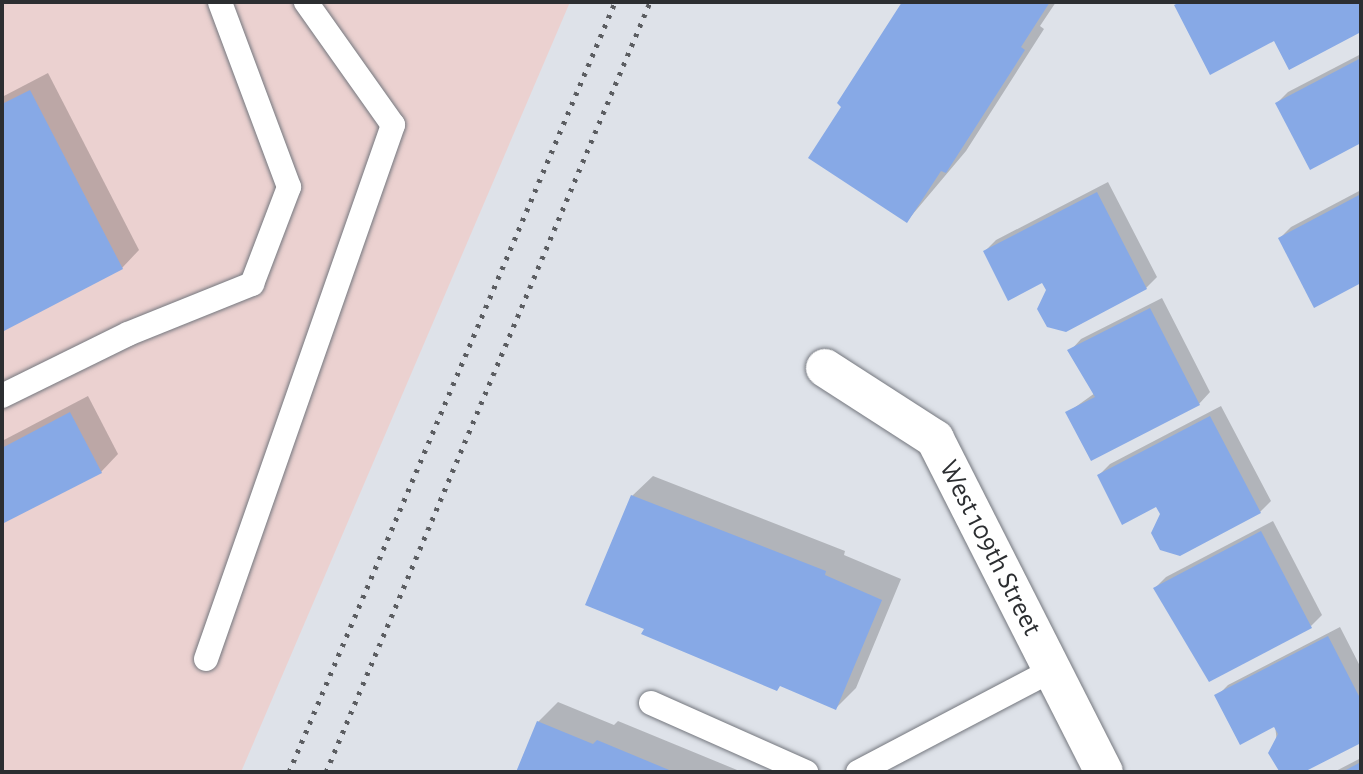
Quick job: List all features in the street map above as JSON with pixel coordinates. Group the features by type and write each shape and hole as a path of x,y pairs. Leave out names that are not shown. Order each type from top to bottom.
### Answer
{"street":[{"name":"West 109th Street","path":"825,368 935,439 1104,772"}],"lane":[{"path":"2,396 128,334 252,284 289,187 220,2"},
{"path":"206,659 393,125 306,2"},
{"path":"858,772 1052,670"},
{"path":"651,703 806,772"}],"shaded area":[{"path":"2,2 570,2 241,772 2,772"}],"building":[{"path":"902,2 1050,2 1021,47 1025,50 946,173 941,171 907,223 808,158 841,107 837,103"},
{"path":"1180,2 1361,2 1361,32 1289,70 1274,41 1210,75 1174,5"},
{"path":"1361,58 1361,143 1310,170 1275,103"},
{"path":"30,90 123,269 2,332 2,104"},
{"path":"1097,192 1147,289 1066,332 1047,327 1037,309 1046,290 1042,283 1008,301 983,251"},
{"path":"1361,194 1361,283 1314,308 1278,238"},
{"path":"1150,308 1200,405 1091,461 1065,412 1095,397 1067,350"},
{"path":"70,412 102,473 2,524 2,448"},
{"path":"1210,416 1261,513 1180,556 1160,550 1151,533 1160,514 1156,507 1122,525 1097,475"},
{"path":"631,495 826,571 825,575 882,600 836,710 780,686 777,691 641,634 644,629 585,605"},
{"path":"1261,531 1312,628 1209,682 1153,588"},
{"path":"1328,636 1361,700 1361,743 1304,772 1279,771 1268,753 1278,734 1274,727 1240,745 1214,695"},
{"path":"537,721 593,744 597,740 674,772 516,772"},
{"path":"1361,762 1361,772 1342,772"}],"railway":[{"path":"289,772 615,2"},
{"path":"326,772 650,2"}]}
